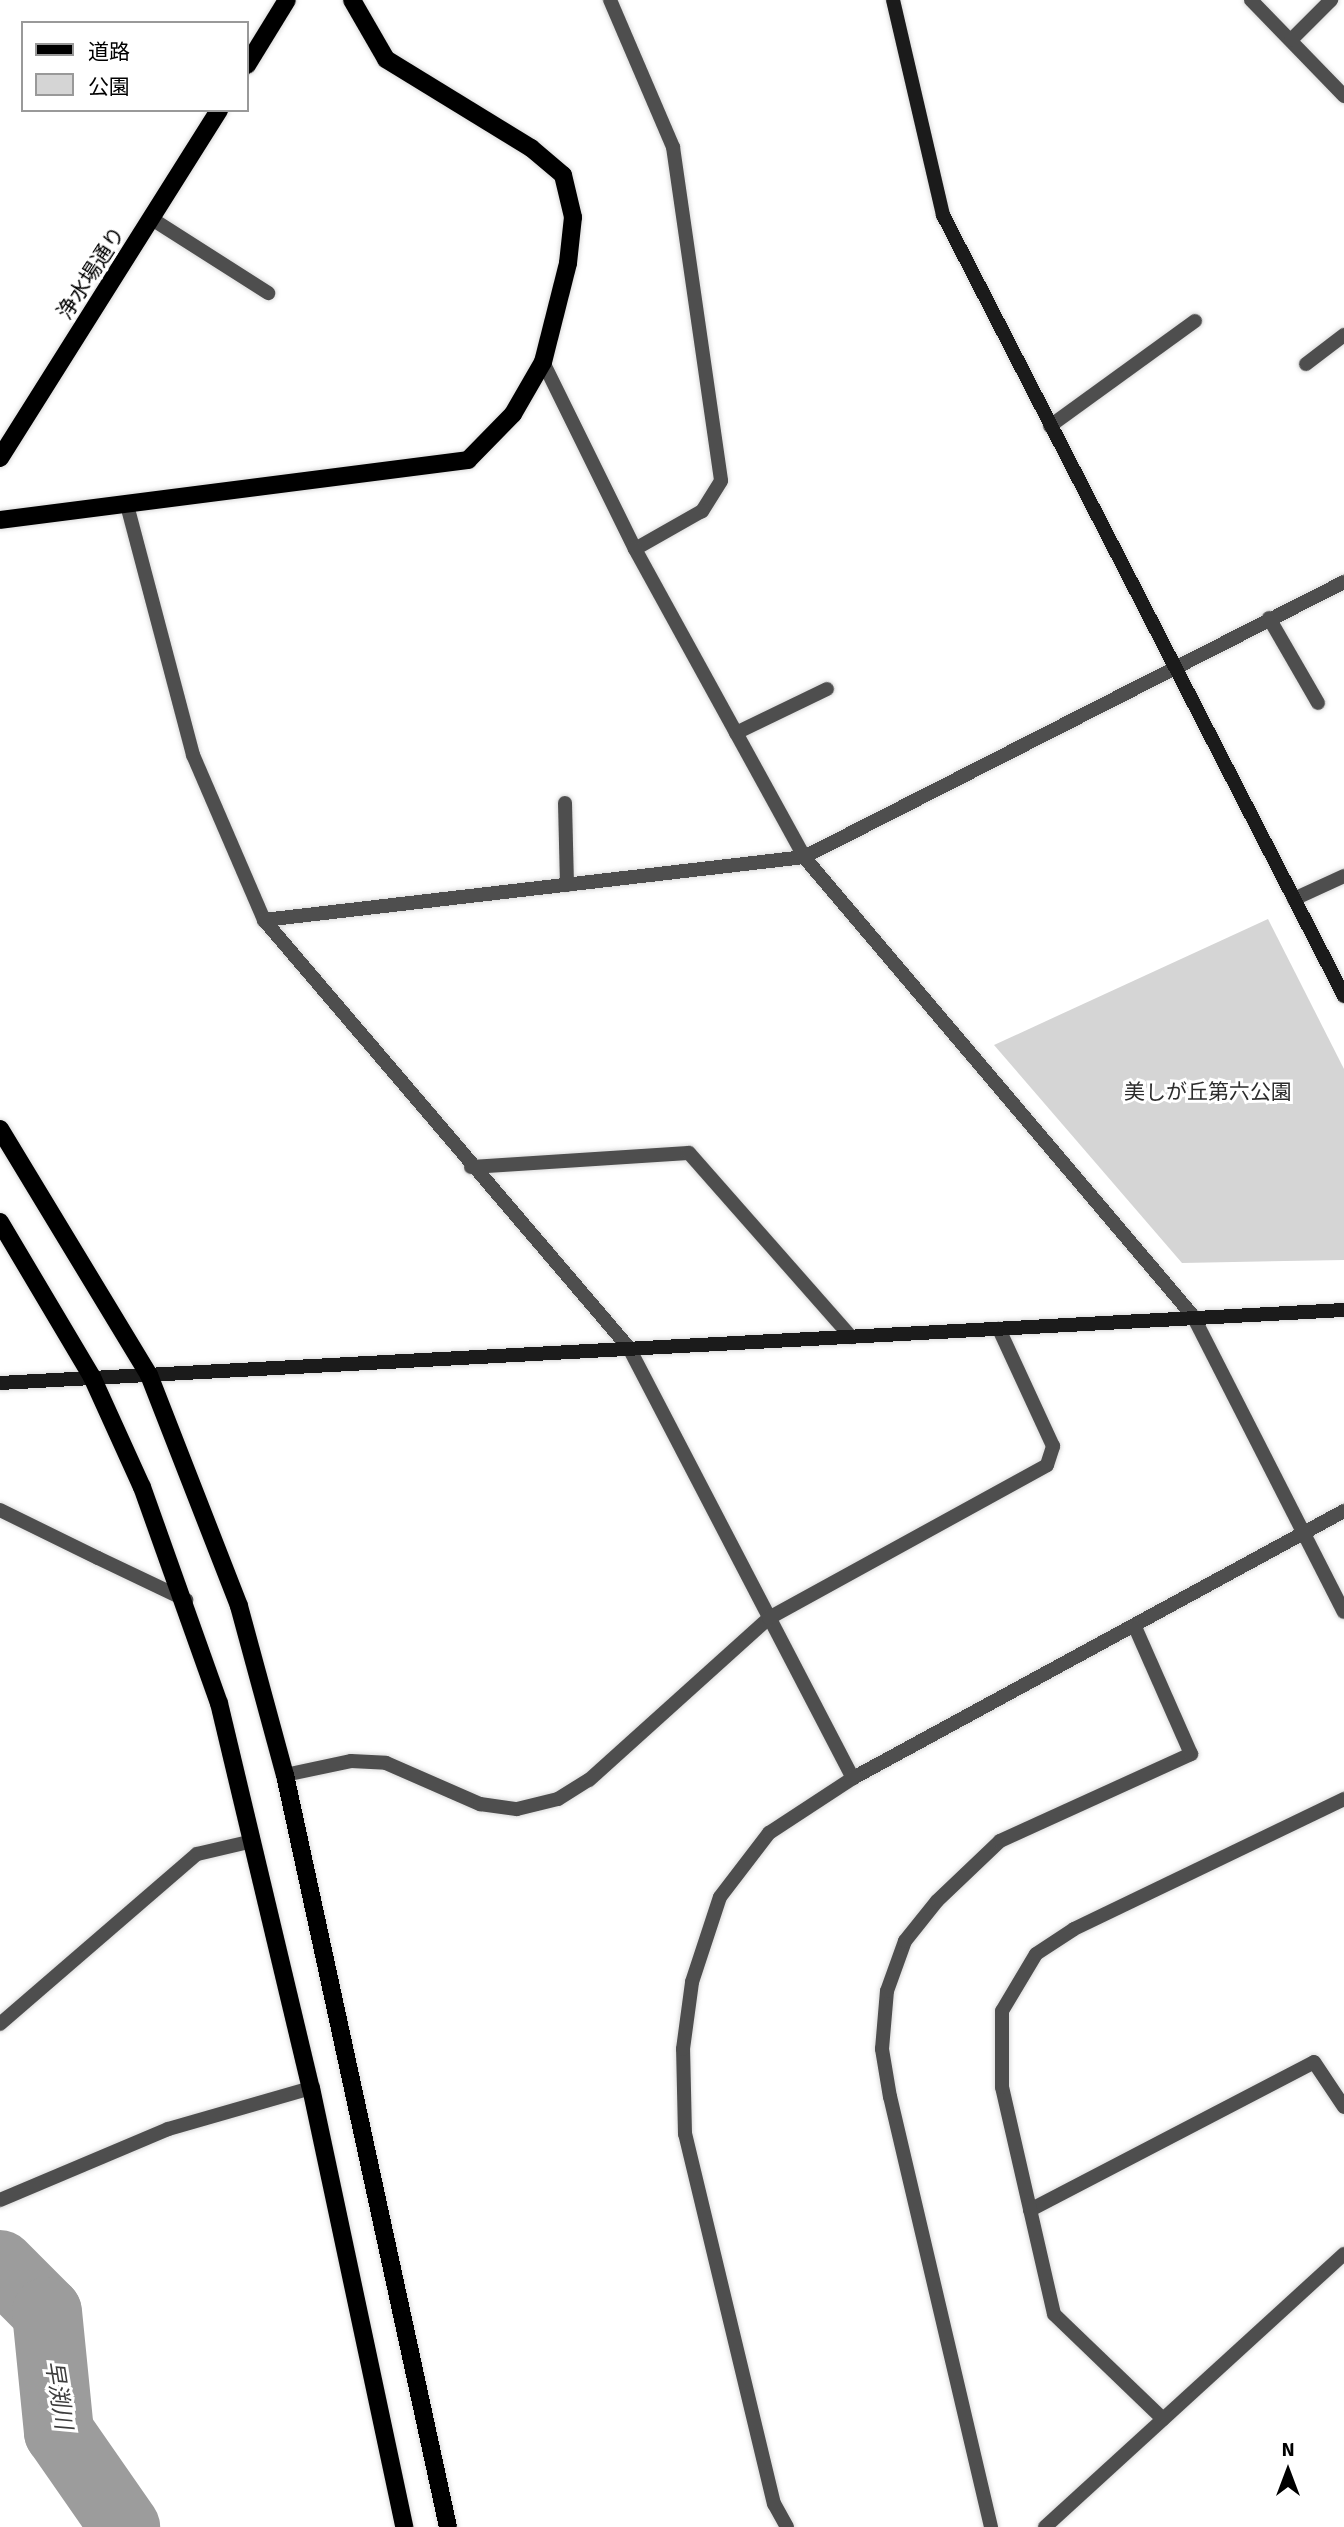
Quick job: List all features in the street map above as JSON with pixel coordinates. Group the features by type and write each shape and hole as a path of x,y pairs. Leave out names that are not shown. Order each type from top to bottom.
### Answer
{"main road":[{"path":"248,63 287,0"},
{"path":"0,520 468,460 513,414 543,362 570,252 573,217 562,176 531,148 386,59 352,0"},
{"name":"浄水場通り","path":"0,458 218,112"},
{"path":"0,1129 149,1375 223,1559 285,1775 448,2527"},
{"path":"0,1222 92,1377 186,1600 253,1841 311,2088 404,2527"}],"street":[{"path":"610,0 673,147 721,481 702,511 635,549"},
{"path":"894,0 943,215 1172,666 1344,996"},
{"path":"1251,0 1344,96"},
{"path":"1291,40 1331,0"},
{"path":"152,219 268,293"},
{"path":"1050,426 1195,321"},
{"path":"1306,364 1344,335"},
{"path":"543,362 635,549 804,857 1193,1316 1344,1612"},
{"path":"127,505 193,755 264,920 471,1167 629,1348 853,1778"},
{"path":"264,920 804,857 1172,666 1344,582"},
{"path":"1269,618 1318,703"},
{"path":"736,733 827,689"},
{"path":"565,803 567,885"},
{"path":"1294,899 1344,876"},
{"path":"471,1167 689,1153 851,1337"},
{"path":"0,1384 1193,1316 1344,1310"},
{"path":"285,1775 351,1761 386,1763 480,1804 517,1808 558,1799 589,1780 769,1618 1047,1465 1053,1446 999,1329"},
{"path":"0,1510 186,1600"},
{"path":"786,2527 774,2504 685,2134 683,2049 692,1982 720,1897 769,1833 853,1778 1344,1511"},
{"path":"991,2527 890,2097 882,2049 887,1991 905,1941 937,1901 1000,1841 1191,1754 1135,1627"},
{"path":"1163,2418 1054,2315 1002,2087 1002,2011 1036,1954 1074,1929 1344,1798"},
{"path":"0,2024 197,1854 253,1841"},
{"path":"1030,2210 1314,2062 1344,2107"},
{"path":"0,2200 169,2129 311,2088"},
{"path":"1045,2527 1344,2254"}],"green space":[{"name":"美しが丘第六公園","path":"1268,919 1344,1069 1344,1260 1182,1263 994,1045"}],"waterway":[{"name":"早渕川","path":"0,2265 47,2312 59,2432 125,2527"}]}
